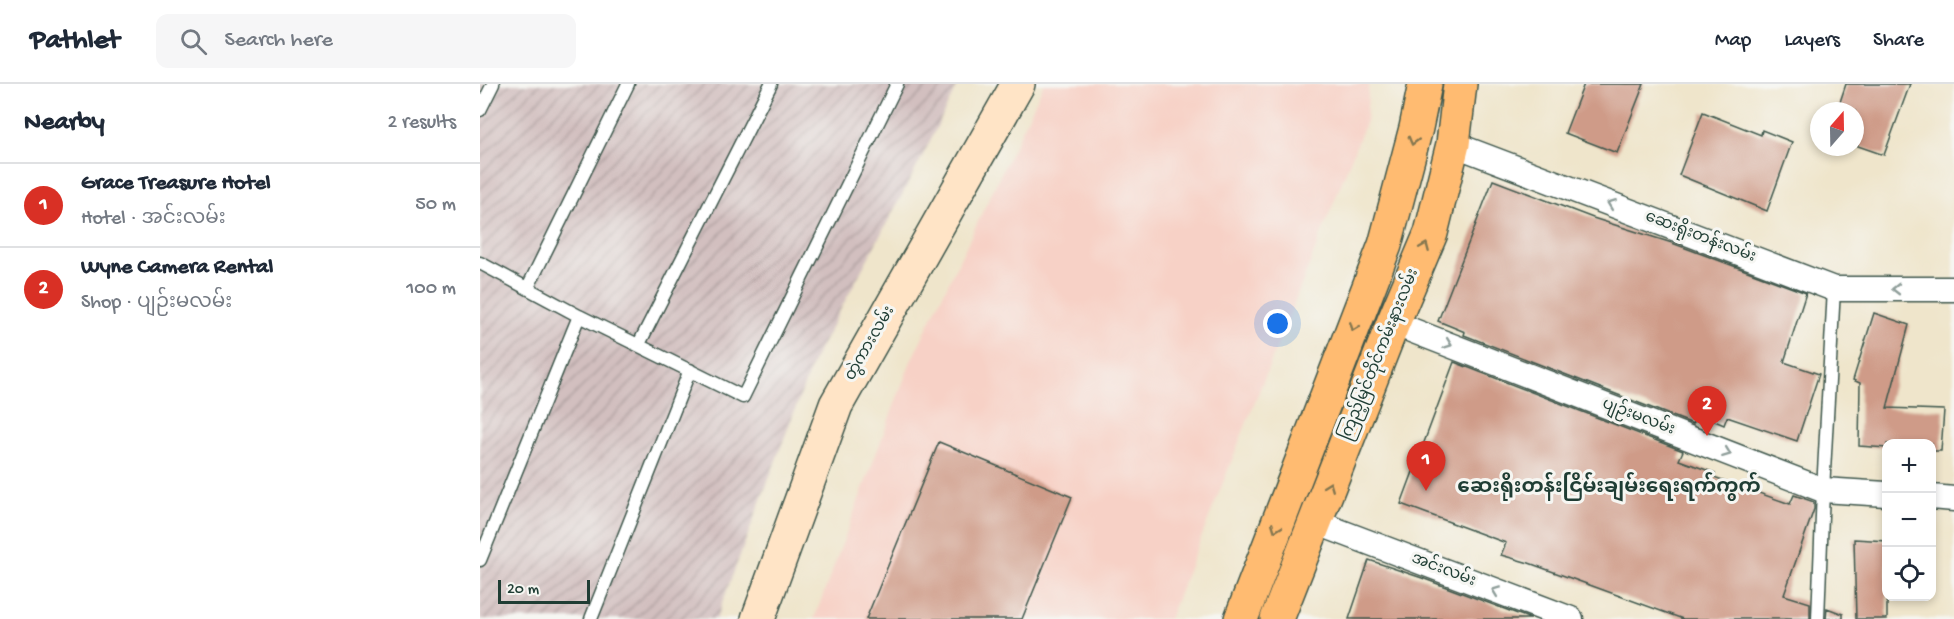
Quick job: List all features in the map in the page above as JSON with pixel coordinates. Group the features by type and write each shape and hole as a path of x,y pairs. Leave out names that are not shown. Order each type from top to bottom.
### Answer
{"main road":[{"name":"တွဲကားလမ်း","path":"758,619 836,405 1018,84"},
{"name":"ကြည့်မြင်တိုင်ကမ်းနားလမ်း","path":"1241,619 1385,245 1416,128 1425,84"},
{"name":"ကြည့်မြင်တိုင်ကမ်းနားလမ်း","path":"1283,606 1393,322 1431,233 1454,144 1460,84"},
{"path":"1256,580 1283,606"}],"street":[{"name":"ဆေးရိုးတန်းလမ်း","path":"1454,144 1834,289 1954,289"},
{"name":"ပျဉ်းမလမ်း","path":"1393,322 1822,490 1882,494"},
{"path":"1936,497 1954,499"},
{"name":"အင်းလမ်း","path":"1315,522 1571,619"}],"lane":[{"path":"480,110 493,84"},
{"path":"528,287 628,84"},
{"path":"639,344 771,84"},
{"path":"480,263 579,316 743,397 897,84"},
{"path":"1818,619 1822,490 1834,289"},
{"path":"480,560 579,316"},
{"path":"591,619 690,370"}],"shaded area":[{"path":"480,84 958,84 920,161 814,359 716,619 480,619"},
{"path":"1044,84 1369,84 1366,121 1169,619 814,619 911,361"}],"building":[{"path":"1584,84 1644,84 1617,153 1565,133"},
{"path":"1846,84 1910,84 1884,155 1864,148 1864,102 1840,102"},
{"path":"1703,112 1761,135 1762,130 1792,142 1767,211 1679,175"},
{"path":"1493,180 1806,293 1784,362 1819,374 1797,441 1727,417 1724,425 1698,414 1693,424 1464,335 1465,332 1438,321"},
{"path":"1874,313 1909,325 1887,408 1944,410 1941,451 1936,451 1936,439 1882,439 1882,448 1859,446 1860,383 1853,380"},
{"path":"1454,362 1683,451 1679,460 1715,473 1714,477 1790,504 1794,495 1814,502 1814,509 1784,595 1810,603 1810,619 1683,619 1501,555 1506,543 1401,504"},
{"path":"939,442 1072,497 1022,619 866,619"},
{"path":"1854,539 1882,541 1882,601 1887,601 1887,619 1856,619"},
{"path":"1369,560 1422,578 1531,619 1349,619"},
{"path":"1827,608 1843,614 1843,619 1826,619"}],"place":[{"name":"Wyne Camera Rental","path":"1707,436"},
{"name":"Grace Treasure Hotel","path":"1426,491"}],"district":[{"name":"ဆေးရိုးတန်းငြိမ်းချမ်းရေးရက်ကွက်","path":"1609,488"}]}
